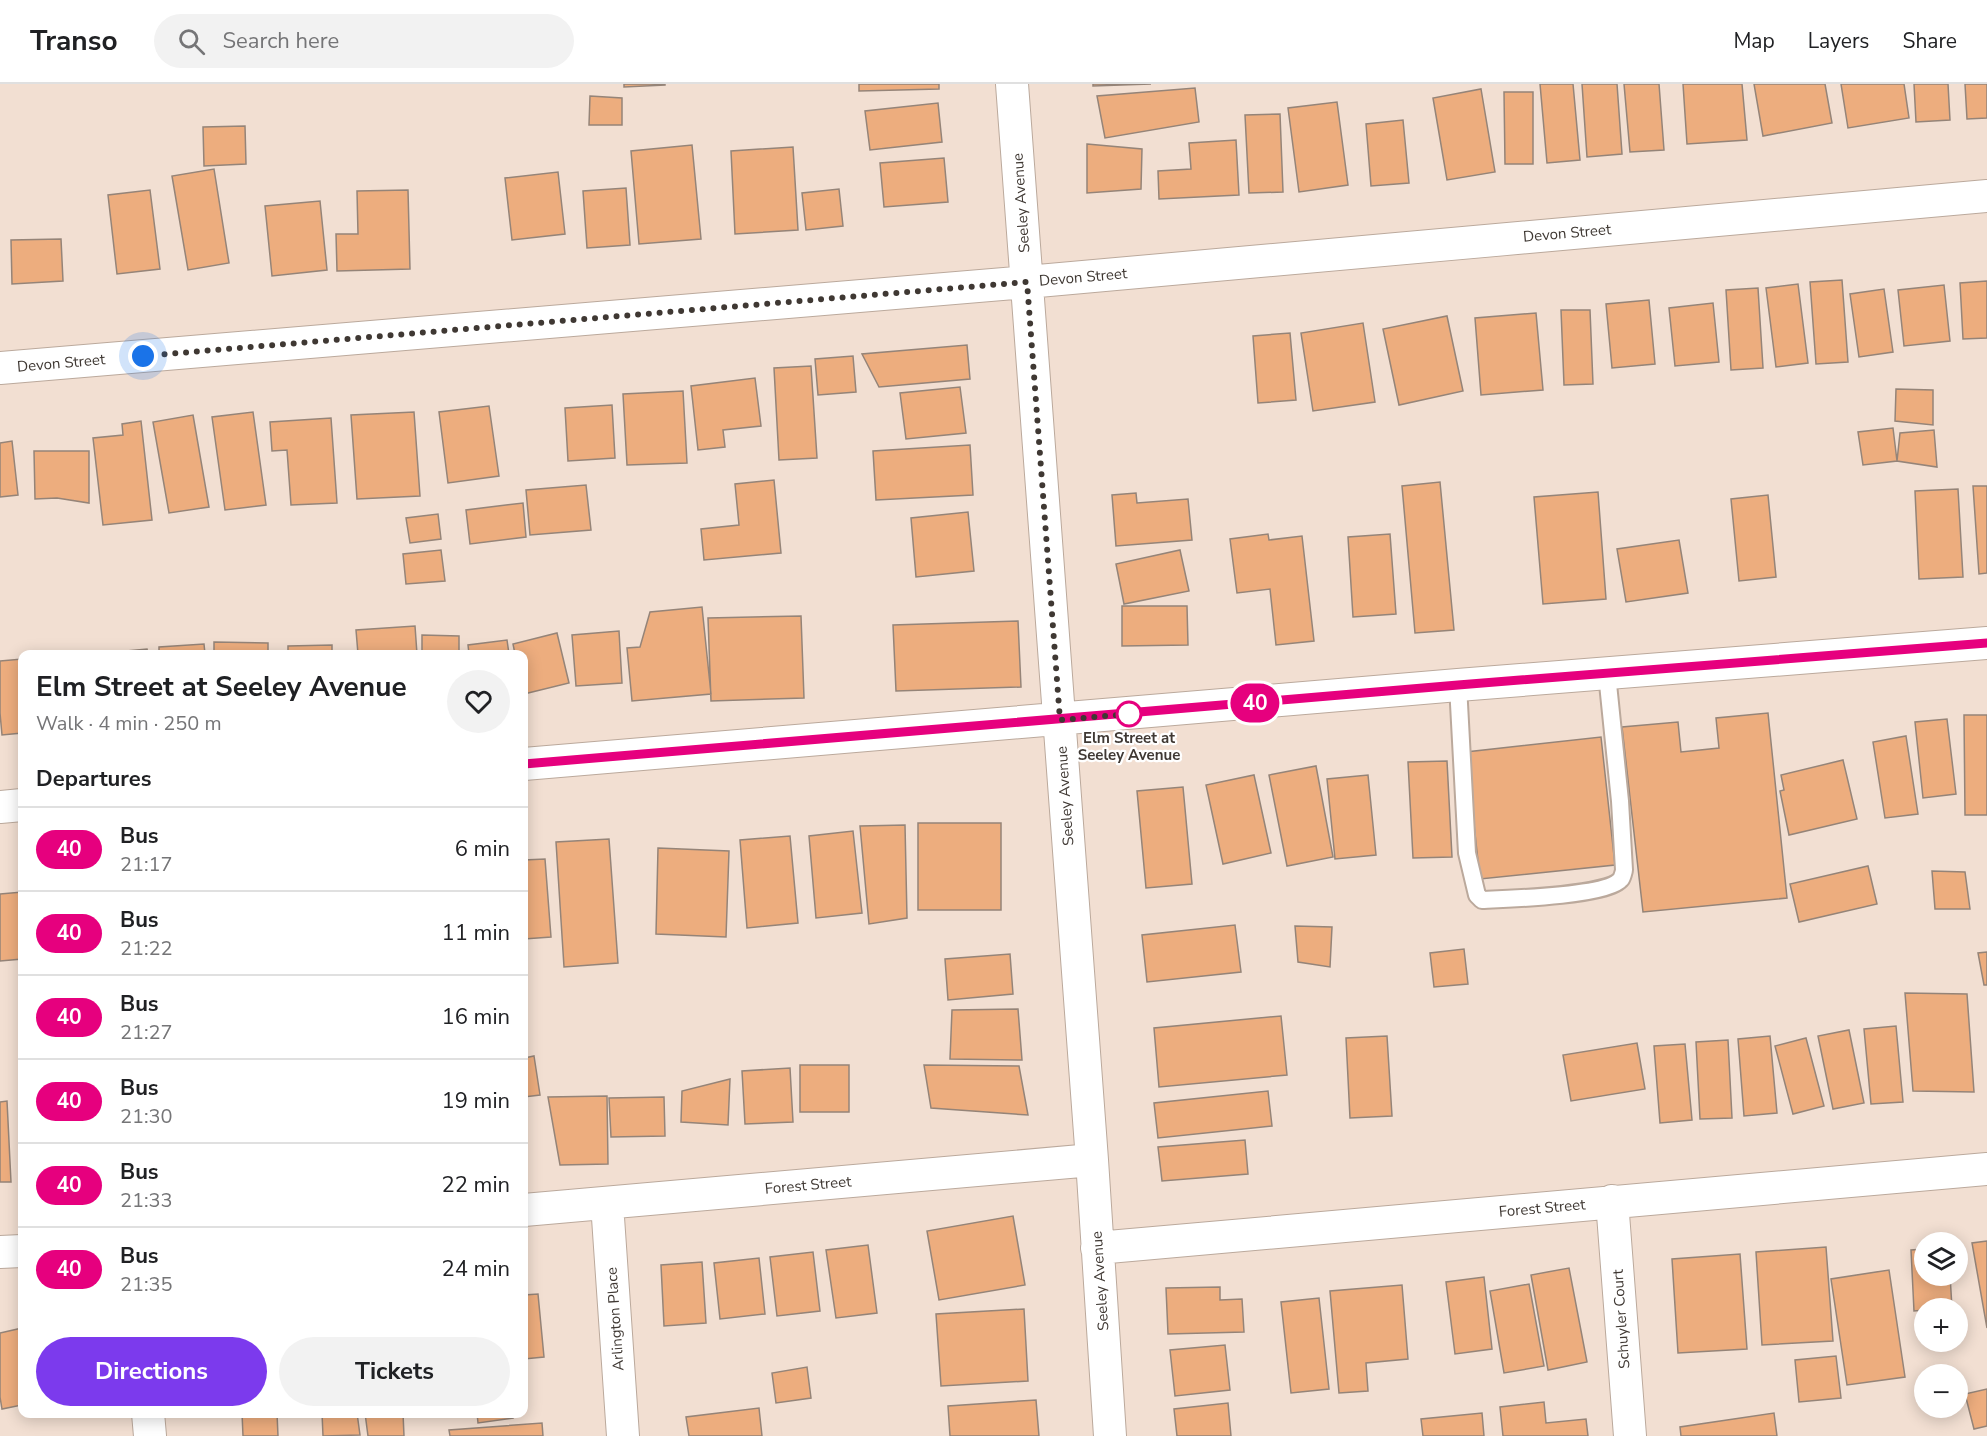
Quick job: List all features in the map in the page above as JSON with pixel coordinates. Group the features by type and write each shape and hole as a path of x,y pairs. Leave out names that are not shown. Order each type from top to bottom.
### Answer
{"street":[{"name":"Seeley Avenue","path":"1012,84 1092,1160 1110,1436"},
{"name":"Devon Street","path":"0,368 1027,282 1987,196"},
{"path":"528,764 1987,643"},
{"path":"0,807 18,805"},
{"name":"Forest Street","path":"528,1210 1092,1160"},
{"name":"Forest Street","path":"1097,1248 1987,1169"},
{"name":"Schuyler Court","path":"1612,1202 1630,1436"},
{"name":"Arlington Place","path":"607,1203 623,1436"},
{"path":"0,1252 18,1251"},
{"path":"148,1418 150,1436"}],"lane":[{"path":"1458,685 1467,853 1477,895 1482,900 1535,898 1583,892 1615,883 1622,878 1624,870 1620,801 1607,674"}],"building":[{"path":"624,84 665,84 665,85 624,87"},
{"path":"859,84 939,84 939,89 859,91"},
{"path":"1093,84 1151,84 1093,86"},
{"path":"1540,84 1573,84 1580,160 1547,163"},
{"path":"1582,84 1617,84 1622,154 1587,157"},
{"path":"1624,84 1659,84 1664,150 1630,152"},
{"path":"1683,84 1742,84 1747,140 1687,144"},
{"path":"1754,84 1825,84 1832,123 1763,136"},
{"path":"1841,84 1904,84 1909,118 1848,128"},
{"path":"1914,84 1948,84 1950,120 1916,122"},
{"path":"1965,84 1987,84 1987,118 1967,119"},
{"path":"1195,88 1199,122 1105,138 1097,96"},
{"path":"1481,89 1495,172 1447,180 1433,98"},
{"path":"1504,92 1533,92 1533,164 1505,164"},
{"path":"590,96 622,98 622,125 589,125"},
{"path":"1337,102 1348,185 1299,192 1288,108"},
{"path":"938,103 942,142 870,150 865,111"},
{"path":"1280,114 1283,192 1249,193 1245,115"},
{"path":"1403,120 1409,183 1371,186 1366,124"},
{"path":"245,126 246,164 204,166 203,127"},
{"path":"1236,140 1239,195 1159,199 1158,171 1191,169 1189,143"},
{"path":"1087,144 1142,149 1141,189 1087,193"},
{"path":"692,145 701,239 639,244 631,151"},
{"path":"793,147 798,230 735,234 731,151"},
{"path":"944,158 948,202 884,207 880,163"},
{"path":"214,169 229,263 188,270 172,176"},
{"path":"558,172 565,234 512,240 505,178"},
{"path":"626,188 630,245 587,248 583,191"},
{"path":"839,189 843,226 806,230 802,193"},
{"path":"150,190 160,269 117,274 108,195"},
{"path":"408,190 410,269 337,271 336,234 358,234 357,191"},
{"path":"320,201 327,270 272,276 265,206"},
{"path":"61,239 63,281 12,284 11,240"},
{"path":"1842,280 1848,362 1816,364 1810,282"},
{"path":"1987,281 1987,338 1963,339 1960,283"},
{"path":"1798,284 1808,363 1776,367 1766,288"},
{"path":"1944,285 1950,341 1904,346 1898,290"},
{"path":"1758,288 1763,368 1731,370 1726,290"},
{"path":"1884,289 1893,352 1859,357 1850,294"},
{"path":"1649,300 1655,364 1612,368 1606,304"},
{"path":"1713,303 1719,362 1675,366 1669,308"},
{"path":"1561,310 1590,310 1593,384 1564,385"},
{"path":"1536,313 1543,390 1481,395 1475,318"},
{"path":"1447,316 1463,391 1399,405 1383,329"},
{"path":"1363,323 1375,402 1313,411 1301,333"},
{"path":"1290,333 1296,400 1258,403 1253,336"},
{"path":"967,345 970,379 879,387 862,354"},
{"path":"853,356 856,392 818,395 815,359"},
{"path":"811,366 817,458 779,460 774,368"},
{"path":"755,378 761,426 723,430 725,447 698,450 691,386"},
{"path":"960,387 966,433 906,439 900,393"},
{"path":"1896,389 1933,390 1933,425 1895,421"},
{"path":"683,391 687,463 627,465 623,394"},
{"path":"612,405 615,458 568,461 565,408"},
{"path":"489,406 499,476 448,483 439,412"},
{"path":"253,412 266,505 225,510 212,417"},
{"path":"414,412 420,496 357,499 351,415"},
{"path":"193,415 209,507 169,513 153,422"},
{"path":"331,418 337,503 291,505 287,450 272,451 270,422"},
{"path":"141,421 152,520 103,525 93,438 123,435 122,424"},
{"path":"1893,428 1897,461 1863,465 1858,432"},
{"path":"1934,430 1937,467 1897,461 1900,433"},
{"path":"12,441 18,495 0,497 0,443"},
{"path":"970,445 973,495 876,500 873,451"},
{"path":"34,451 89,451 89,503 57,498 35,499"},
{"path":"774,480 781,553 704,560 701,529 739,525 735,484"},
{"path":"1440,482 1454,630 1415,633 1402,486"},
{"path":"586,485 591,530 530,535 526,490"},
{"path":"1973,486 1987,486 1987,573 1979,574"},
{"path":"1958,489 1963,577 1919,579 1915,491"},
{"path":"1598,492 1606,599 1543,604 1534,497"},
{"path":"1136,493 1137,503 1188,499 1192,540 1116,546 1112,495"},
{"path":"1768,495 1776,577 1739,581 1731,499"},
{"path":"523,503 526,537 470,544 466,510"},
{"path":"968,512 974,571 916,577 911,518"},
{"path":"438,514 441,539 410,543 406,518"},
{"path":"1268,534 1269,540 1302,536 1314,641 1276,645 1270,589 1237,593 1230,539"},
{"path":"1390,534 1396,614 1353,617 1348,537"},
{"path":"1679,540 1688,593 1626,602 1617,549"},
{"path":"441,550 445,581 406,584 403,554"},
{"path":"1180,550 1189,591 1124,604 1116,564"},
{"path":"1122,606 1187,606 1188,645 1122,646"},
{"path":"702,607 711,694 632,701 627,648 640,647 650,612"},
{"path":"801,616 804,698 711,701 708,618"},
{"path":"1018,621 1021,687 896,691 893,625"},
{"path":"415,626 417,650 358,650 356,630"},
{"path":"619,631 622,683 576,686 572,635"},
{"path":"557,633 569,683 528,693 528,650 514,650 513,644"},
{"path":"422,635 459,636 459,650 422,650"},
{"path":"507,640 508,650 469,650 468,645"},
{"path":"214,642 268,643 268,650 214,650"},
{"path":"204,644 205,650 159,650 159,647"},
{"path":"332,645 332,650 288,650 288,646"},
{"path":"18,659 18,733 2,735 0,661"},
{"path":"1768,713 1787,898 1643,912 1622,727 1678,722 1681,752 1719,748 1716,718"},
{"path":"1964,715 1987,715 1987,815 1965,815"},
{"path":"1947,719 1956,794 1923,798 1915,722"},
{"path":"1906,736 1918,814 1885,818 1873,742"},
{"path":"1601,737 1615,865 1480,879 1466,752"},
{"path":"1843,760 1857,819 1789,835 1780,791 1784,790 1781,775"},
{"path":"1447,761 1452,857 1413,858 1408,762"},
{"path":"1316,766 1333,857 1287,866 1269,775"},
{"path":"1254,775 1271,853 1223,864 1206,785"},
{"path":"1368,775 1376,855 1335,859 1327,779"},
{"path":"1183,787 1192,884 1146,888 1137,791"},
{"path":"918,823 1001,823 1001,910 918,910"},
{"path":"905,825 907,918 869,924 860,826"},
{"path":"853,831 862,913 816,918 809,836"},
{"path":"790,836 798,923 747,928 740,840"},
{"path":"609,839 618,963 564,967 556,842"},
{"path":"658,848 729,851 726,937 656,934"},
{"path":"545,859 551,937 528,939 528,860"},
{"path":"1868,866 1877,904 1799,922 1790,884"},
{"path":"1932,871 1965,872 1970,909 1935,909"},
{"path":"18,892 18,959 0,961 0,894"},
{"path":"1235,925 1241,972 1147,982 1142,935"},
{"path":"1295,926 1332,927 1330,967 1298,962"},
{"path":"1464,949 1468,984 1434,987 1430,953"},
{"path":"1987,952 1987,985 1984,985 1978,953"},
{"path":"1010,954 1013,994 948,1000 945,959"},
{"path":"1905,993 1967,994 1974,1092 1913,1091"},
{"path":"1018,1009 1022,1060 950,1059 952,1010"},
{"path":"1281,1016 1287,1075 1159,1087 1154,1028"},
{"path":"1896,1026 1903,1102 1871,1104 1864,1029"},
{"path":"1849,1030 1864,1103 1833,1109 1818,1036"},
{"path":"1387,1036 1392,1116 1350,1118 1346,1038"},
{"path":"1770,1036 1777,1113 1744,1116 1738,1039"},
{"path":"1806,1038 1824,1106 1793,1114 1775,1046"},
{"path":"1728,1040 1732,1118 1700,1119 1696,1042"},
{"path":"1637,1043 1645,1089 1571,1101 1563,1055"},
{"path":"1685,1044 1692,1120 1660,1123 1654,1046"},
{"path":"534,1056 540,1095 528,1096 528,1057"},
{"path":"800,1065 849,1065 849,1112 800,1112"},
{"path":"924,1065 1019,1066 1028,1115 931,1108"},
{"path":"790,1068 793,1122 745,1124 742,1071"},
{"path":"730,1079 728,1125 681,1122 682,1091"},
{"path":"1268,1091 1272,1126 1158,1138 1154,1103"},
{"path":"607,1096 608,1164 560,1165 548,1097"},
{"path":"664,1097 665,1136 611,1137 609,1098"},
{"path":"7,1101 11,1182 0,1182 0,1102"},
{"path":"1245,1140 1248,1174 1162,1181 1158,1147"},
{"path":"1013,1216 1025,1285 939,1300 927,1231"},
{"path":"1987,1241 1987,1328 1972,1243"},
{"path":"868,1245 877,1313 836,1318 826,1250"},
{"path":"1826,1247 1833,1341 1762,1345 1756,1252"},
{"path":"1911,1250 1914,1250 1914,1286 1951,1286 1951,1298 1914,1298 1914,1311"},
{"path":"813,1252 820,1311 777,1316 770,1257"},
{"path":"1740,1254 1747,1349 1678,1353 1672,1259"},
{"path":"759,1258 765,1314 720,1319 714,1263"},
{"path":"702,1262 706,1323 664,1326 661,1265"},
{"path":"1569,1268 1587,1362 1548,1370 1531,1275"},
{"path":"1889,1270 1905,1377 1847,1385 1831,1279"},
{"path":"1484,1277 1492,1349 1455,1354 1446,1282"},
{"path":"1529,1284 1544,1366 1504,1373 1490,1291"},
{"path":"1402,1285 1408,1359 1366,1363 1368,1391 1339,1393 1330,1291"},
{"path":"1220,1287 1220,1300 1242,1299 1244,1332 1168,1334 1166,1288"},
{"path":"538,1294 544,1357 528,1359 528,1295"},
{"path":"1319,1298 1329,1389 1291,1393 1281,1302"},
{"path":"1024,1309 1028,1381 941,1386 936,1314"},
{"path":"18,1329 18,1406 2,1409 0,1397 0,1333"},
{"path":"1225,1345 1230,1390 1175,1396 1170,1350"},
{"path":"1836,1356 1841,1398 1799,1402 1795,1360"},
{"path":"807,1367 811,1398 776,1403 772,1373"},
{"path":"1987,1389 1987,1426 1974,1429 1968,1406 1968,1393"},
{"path":"1036,1400 1039,1436 950,1436 948,1406"},
{"path":"1544,1402 1546,1423 1586,1419 1588,1436 1503,1436 1500,1407"},
{"path":"1228,1403 1231,1436 1177,1436 1174,1409"},
{"path":"759,1408 762,1436 689,1436 686,1417"},
{"path":"1482,1413 1484,1436 1423,1436 1421,1419"},
{"path":"1774,1413 1777,1436 1681,1436 1680,1427"},
{"path":"242,1418 277,1418 278,1436 243,1436"},
{"path":"322,1418 358,1418 360,1435 323,1436"},
{"path":"366,1418 403,1418 404,1436 368,1436"},
{"path":"478,1418 513,1418 478,1423"},
{"path":"542,1423 543,1436 450,1436 449,1430"}],"bus line":[{"name":"40","path":"528,764 1987,643"}],"place":[{"name":"Elm Street at Seeley Avenue","path":"1129,714"}],"route":[{"path":"143,356 1027,282 1060,720 1129,714"}]}
